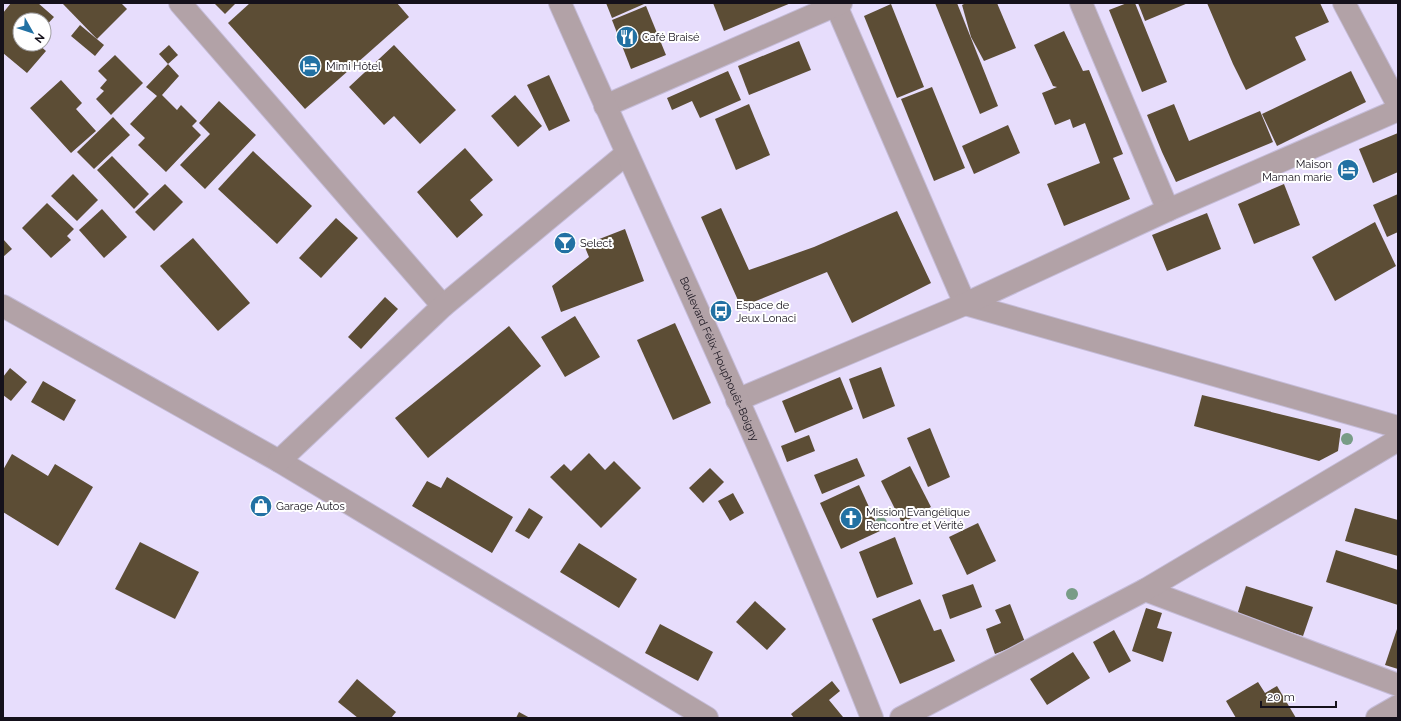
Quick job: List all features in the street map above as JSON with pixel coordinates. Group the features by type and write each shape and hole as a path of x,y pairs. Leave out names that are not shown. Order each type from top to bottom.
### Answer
{"street":[{"path":"180,3 443,306"},
{"name":"Boulevard Félix Houphouët-Boigny","path":"560,3 626,154 669,246 840,635 872,718"},
{"path":"1081,3 1168,210"},
{"path":"1344,3 1398,105"},
{"path":"605,106 837,4 965,304"},
{"path":"737,400 965,304 1168,210 1398,110"},
{"path":"279,461 443,306 626,154"},
{"path":"965,304 1398,427"},
{"path":"3,306 279,461 707,718"},
{"path":"901,718 1145,590 1398,440"},
{"path":"1145,590 1398,685"},
{"path":"1377,718 1398,706"}],"building":[{"path":"11,3 38,3 48,12 12,12 12,52 45,52 27,73 3,53 3,13"},
{"path":"62,3 121,3 127,9 97,39"},
{"path":"214,3 236,3 225,14"},
{"name":"Mimi Hôtel","path":"250,3 397,3 409,17 305,109 228,23"},
{"path":"606,3 643,3 644,4 612,18"},
{"path":"713,3 791,3 724,31"},
{"path":"935,3 957,3 998,106 980,114"},
{"path":"966,3 997,3 1016,48 984,61 971,37 962,5"},
{"path":"1127,3 1135,3 1167,82 1142,92 1109,10"},
{"path":"1138,3 1188,3 1145,21"},
{"path":"1207,3 1320,3 1329,22 1295,37 1306,60 1246,90 1233,64"},
{"path":"891,4 924,87 897,98 864,16"},
{"path":"646,6 666,55 631,69 612,20"},
{"path":"80,25 104,45 95,56 71,36"},
{"path":"1064,31 1083,71 1089,70 1123,154 1113,158 1130,199 1064,226 1047,184 1100,163 1085,123 1073,128 1070,119 1055,125 1042,93 1057,87 1053,86 1034,45"},
{"path":"799,41 811,70 749,95 738,66"},
{"path":"169,45 178,55 168,64 159,54"},
{"path":"394,45 456,110 420,144 394,116 384,125 349,87"},
{"path":"115,55 143,83 111,115 96,99 104,91 100,88 107,80 98,71"},
{"path":"168,64 179,76 162,95 177,110 181,105 197,121 192,126 201,135 166,172 138,145 145,138 130,124 157,96 146,87"},
{"path":"728,71 741,100 700,118 692,101 672,110 667,98"},
{"path":"1351,71 1366,102 1277,146 1262,114"},
{"path":"549,75 570,121 549,131 527,85"},
{"path":"61,80 82,103 76,109 96,131 71,153 30,108"},
{"path":"932,87 965,168 934,181 901,99"},
{"path":"515,95 542,126 518,147 491,116"},
{"path":"219,101 256,135 205,189 180,165 210,134 199,123"},
{"path":"749,104 770,155 736,170 715,119"},
{"path":"1174,104 1189,141 1260,111 1273,142 1176,182 1147,115"},
{"path":"113,117 130,135 94,169 77,152"},
{"path":"1008,125 1020,153 974,174 962,146"},
{"path":"1398,133 1398,172 1373,183 1359,149"},
{"path":"465,148 493,180 470,200 483,215 457,238 417,192"},
{"path":"253,151 312,206 277,244 218,189"},
{"path":"112,156 149,194 134,209 97,170"},
{"path":"73,174 98,200 77,221 51,196"},
{"path":"165,184 183,202 154,231 135,212"},
{"path":"1284,184 1300,225 1254,244 1238,204"},
{"path":"1398,194 1398,232 1387,237 1373,205"},
{"path":"47,203 74,229 67,236 71,240 51,258 22,228"},
{"path":"721,208 749,270 814,247 897,211 931,283 852,323 827,272 741,307 701,217"},
{"path":"102,209 127,237 104,258 79,230"},
{"path":"1207,213 1221,249 1167,271 1152,235"},
{"path":"336,218 358,238 321,278 299,258"},
{"path":"1375,222 1396,266 1335,301 1312,257"},
{"path":"625,229 644,281 561,312 552,286 589,257 584,245"},
{"path":"193,238 250,303 218,331 160,266"},
{"path":"3,239 12,249 3,257"},
{"path":"385,297 398,309 361,349 348,337"},
{"path":"575,316 600,357 565,377 541,337"},
{"path":"675,323 711,403 673,420 637,340"},
{"path":"509,326 541,366 428,458 395,418"},
{"path":"881,367 895,406 863,419 849,379"},
{"path":"10,368 27,382 11,401 3,395 3,377"},
{"path":"840,377 853,409 795,433 782,401"},
{"path":"43,381 76,400 64,421 31,402"},
{"path":"1202,395 1341,429 1338,451 1319,461 1194,426"},
{"path":"930,428 950,477 928,487 907,438"},
{"path":"809,435 815,451 787,462 781,446"},
{"path":"589,453 605,470 614,461 641,488 601,528 550,477 564,464 571,471"},
{"path":"12,454 48,476 55,464 93,487 58,546 3,512 3,470"},
{"path":"857,458 865,476 822,494 814,475"},
{"path":"910,466 931,507 902,523 881,481"},
{"path":"710,468 724,482 703,503 689,488"},
{"path":"447,477 513,517 492,553 412,506 427,481 441,488"},
{"path":"859,485 880,531 841,549 820,503"},
{"path":"733,493 744,513 730,521 718,501"},
{"path":"529,508 543,517 529,539 515,531"},
{"path":"1355,508 1398,520 1398,556 1345,541"},
{"path":"978,523 996,561 967,575 949,537"},
{"path":"895,537 913,584 877,598 859,552"},
{"path":"140,542 199,572 175,619 115,589"},
{"path":"579,543 637,579 619,608 560,572"},
{"path":"1336,550 1398,570 1398,605 1326,582"},
{"path":"973,584 982,607 950,619 942,595"},
{"path":"1246,586 1313,607 1303,636 1237,615"},
{"path":"920,599 934,631 941,629 955,661 900,684 872,619"},
{"path":"755,601 786,629 767,650 736,622"},
{"path":"1010,604 1025,642 995,654 986,629 1001,623 995,610"},
{"path":"1146,608 1162,613 1157,628 1172,632 1163,662 1132,651"},
{"path":"660,624 713,652 698,681 645,653"},
{"path":"1398,626 1398,669 1385,665"},
{"path":"1114,630 1131,661 1109,673 1093,642"},
{"path":"1073,652 1090,678 1047,705 1030,679"},
{"path":"357,679 396,712 391,718 358,718 338,702"},
{"path":"832,681 840,691 829,700 843,717 794,718 791,714"},
{"path":"1258,682 1265,693 1277,686 1296,718 1236,718 1226,701"},
{"path":"519,712 530,718 516,718"}],"place":[{"name":"Café Braisé","path":"627,37"},
{"name":"Mimi Hôtel","path":"310,66"},
{"name":"Maison Maman marie","path":"1348,170"},
{"name":"Select","path":"565,243"},
{"name":"Espace de Jeux Lonaci","path":"721,311"},
{"name":"Garage Autos","path":"261,506"},
{"name":"Mission Evangélique Rencontre et Vérité","path":"851,518"}]}
